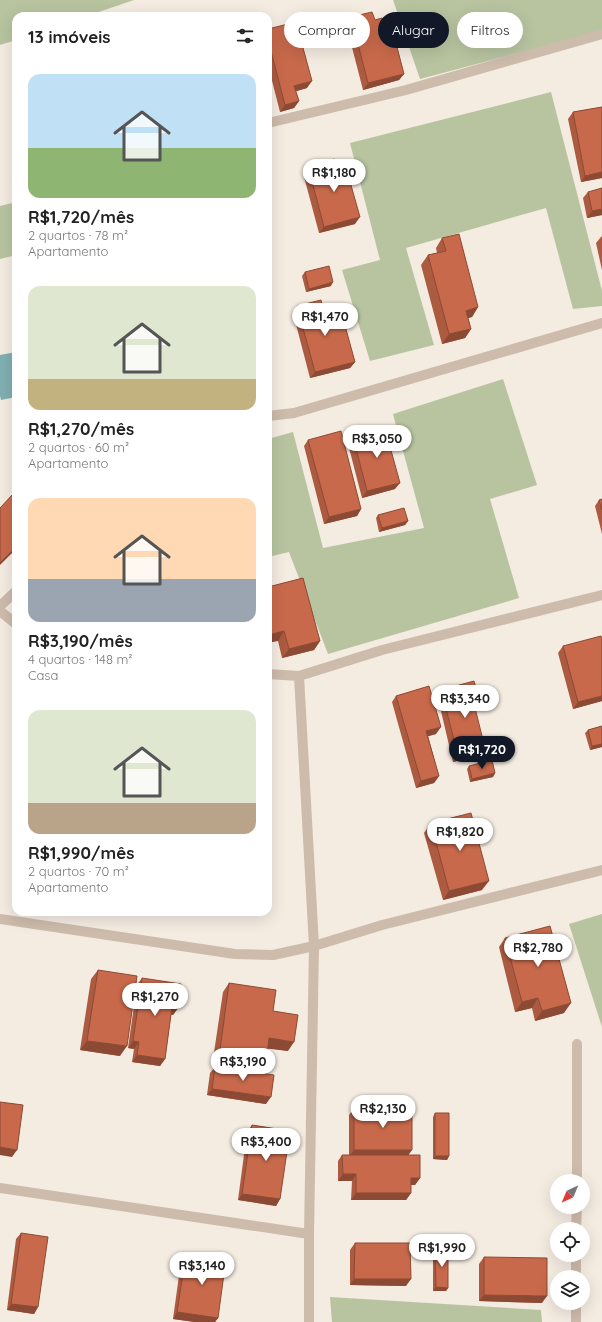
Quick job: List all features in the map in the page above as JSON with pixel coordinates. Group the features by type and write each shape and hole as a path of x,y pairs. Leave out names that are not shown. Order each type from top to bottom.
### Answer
{"street":[{"path":"272,122 406,90 602,34"},
{"path":"272,415 302,410 602,323"},
{"path":"0,606 12,595"},
{"path":"272,674 299,676 382,650 602,595"},
{"path":"0,611 12,621"},
{"path":"299,676 314,946 309,1322"},
{"path":"0,919 235,954 272,955 314,946 382,925 602,870"},
{"path":"577,1044 577,1174"},
{"path":"0,1188 309,1234"},
{"path":"576,1310 576,1322"}],"green space":[{"path":"0,0 134,0 99,12 12,12 12,41 0,45"},
{"path":"393,0 602,0 602,31 420,79 409,48 449,48 449,12 397,12"},
{"path":"551,92 602,291 602,306 573,309 546,208 406,248 434,345 370,361 342,270 380,260 350,143"},
{"path":"12,203 12,256 0,259 0,206"},
{"path":"503,379 537,485 490,499 519,598 328,654 289,552 272,556 272,438 293,432 323,548 424,528 393,414"},
{"path":"602,914 602,1027 569,924"},
{"path":"330,1297 541,1310 542,1322 332,1322"}],"water":[{"path":"12,353 12,398 1,400 0,396 0,355"}],"building":[{"path":"370,12 372,12 375,20 378,19 378,48 397,48 404,74 368,83 359,48 370,48"},
{"path":"284,25 284,48 303,48 312,81 294,86 299,101 285,105 272,55 272,28"},
{"path":"602,107 602,172 585,176 573,112"},
{"path":"334,159 336,166 345,164 360,217 324,227 308,166"},
{"path":"602,188 602,209 592,211 588,192"},
{"path":"459,234 478,307 466,311 471,329 449,334 428,255 446,251 442,238"},
{"path":"329,266 333,282 309,289 305,272"},
{"path":"321,300 325,315 341,311 355,362 315,372 297,306"},
{"path":"389,428 393,442 389,443 400,483 367,491 353,437"},
{"path":"341,431 361,509 329,517 308,440"},
{"path":"12,495 12,551 0,563 0,508"},
{"path":"602,499 602,510 599,500"},
{"path":"404,508 408,521 382,528 378,515"},
{"path":"303,578 320,641 289,649 284,631 272,634 272,586"},
{"path":"601,636 602,696 578,702 563,646"},
{"path":"474,681 479,698 473,700 485,748 458,755 444,701 454,698 452,687"},
{"path":"429,686 441,727 426,731 439,776 421,781 396,696"},
{"path":"602,726 602,744 592,746 588,730"},
{"path":"492,760 495,773 472,779 469,766"},
{"path":"471,813 489,881 449,891 431,823"},
{"path":"550,926 571,1003 542,1011 538,998 522,1002 505,938"},
{"path":"98,970 137,976 127,1046 87,1041"},
{"path":"142,978 181,984 178,1008 172,1007 165,1059 137,1055 139,1042 133,1041"},
{"path":"229,983 276,990 273,1011 298,1015 294,1042 269,1038 266,1064 219,1057"},
{"path":"215,1067 274,1075 271,1097 212,1089"},
{"path":"0,1102 23,1105 17,1150 0,1147"},
{"path":"354,1108 412,1108 412,1150 354,1150"},
{"path":"435,1113 449,1113 449,1156 435,1156"},
{"path":"252,1125 290,1131 280,1199 242,1194"},
{"path":"342,1155 420,1155 420,1178 411,1178 411,1193 356,1193 356,1174 343,1174"},
{"path":"21,1233 48,1237 38,1307 11,1304"},
{"path":"355,1243 410,1243 411,1279 354,1279"},
{"path":"435,1250 448,1250 448,1288 436,1287"},
{"path":"186,1254 226,1259 218,1318 177,1312"},
{"path":"484,1257 547,1258 547,1296 484,1295"}]}
